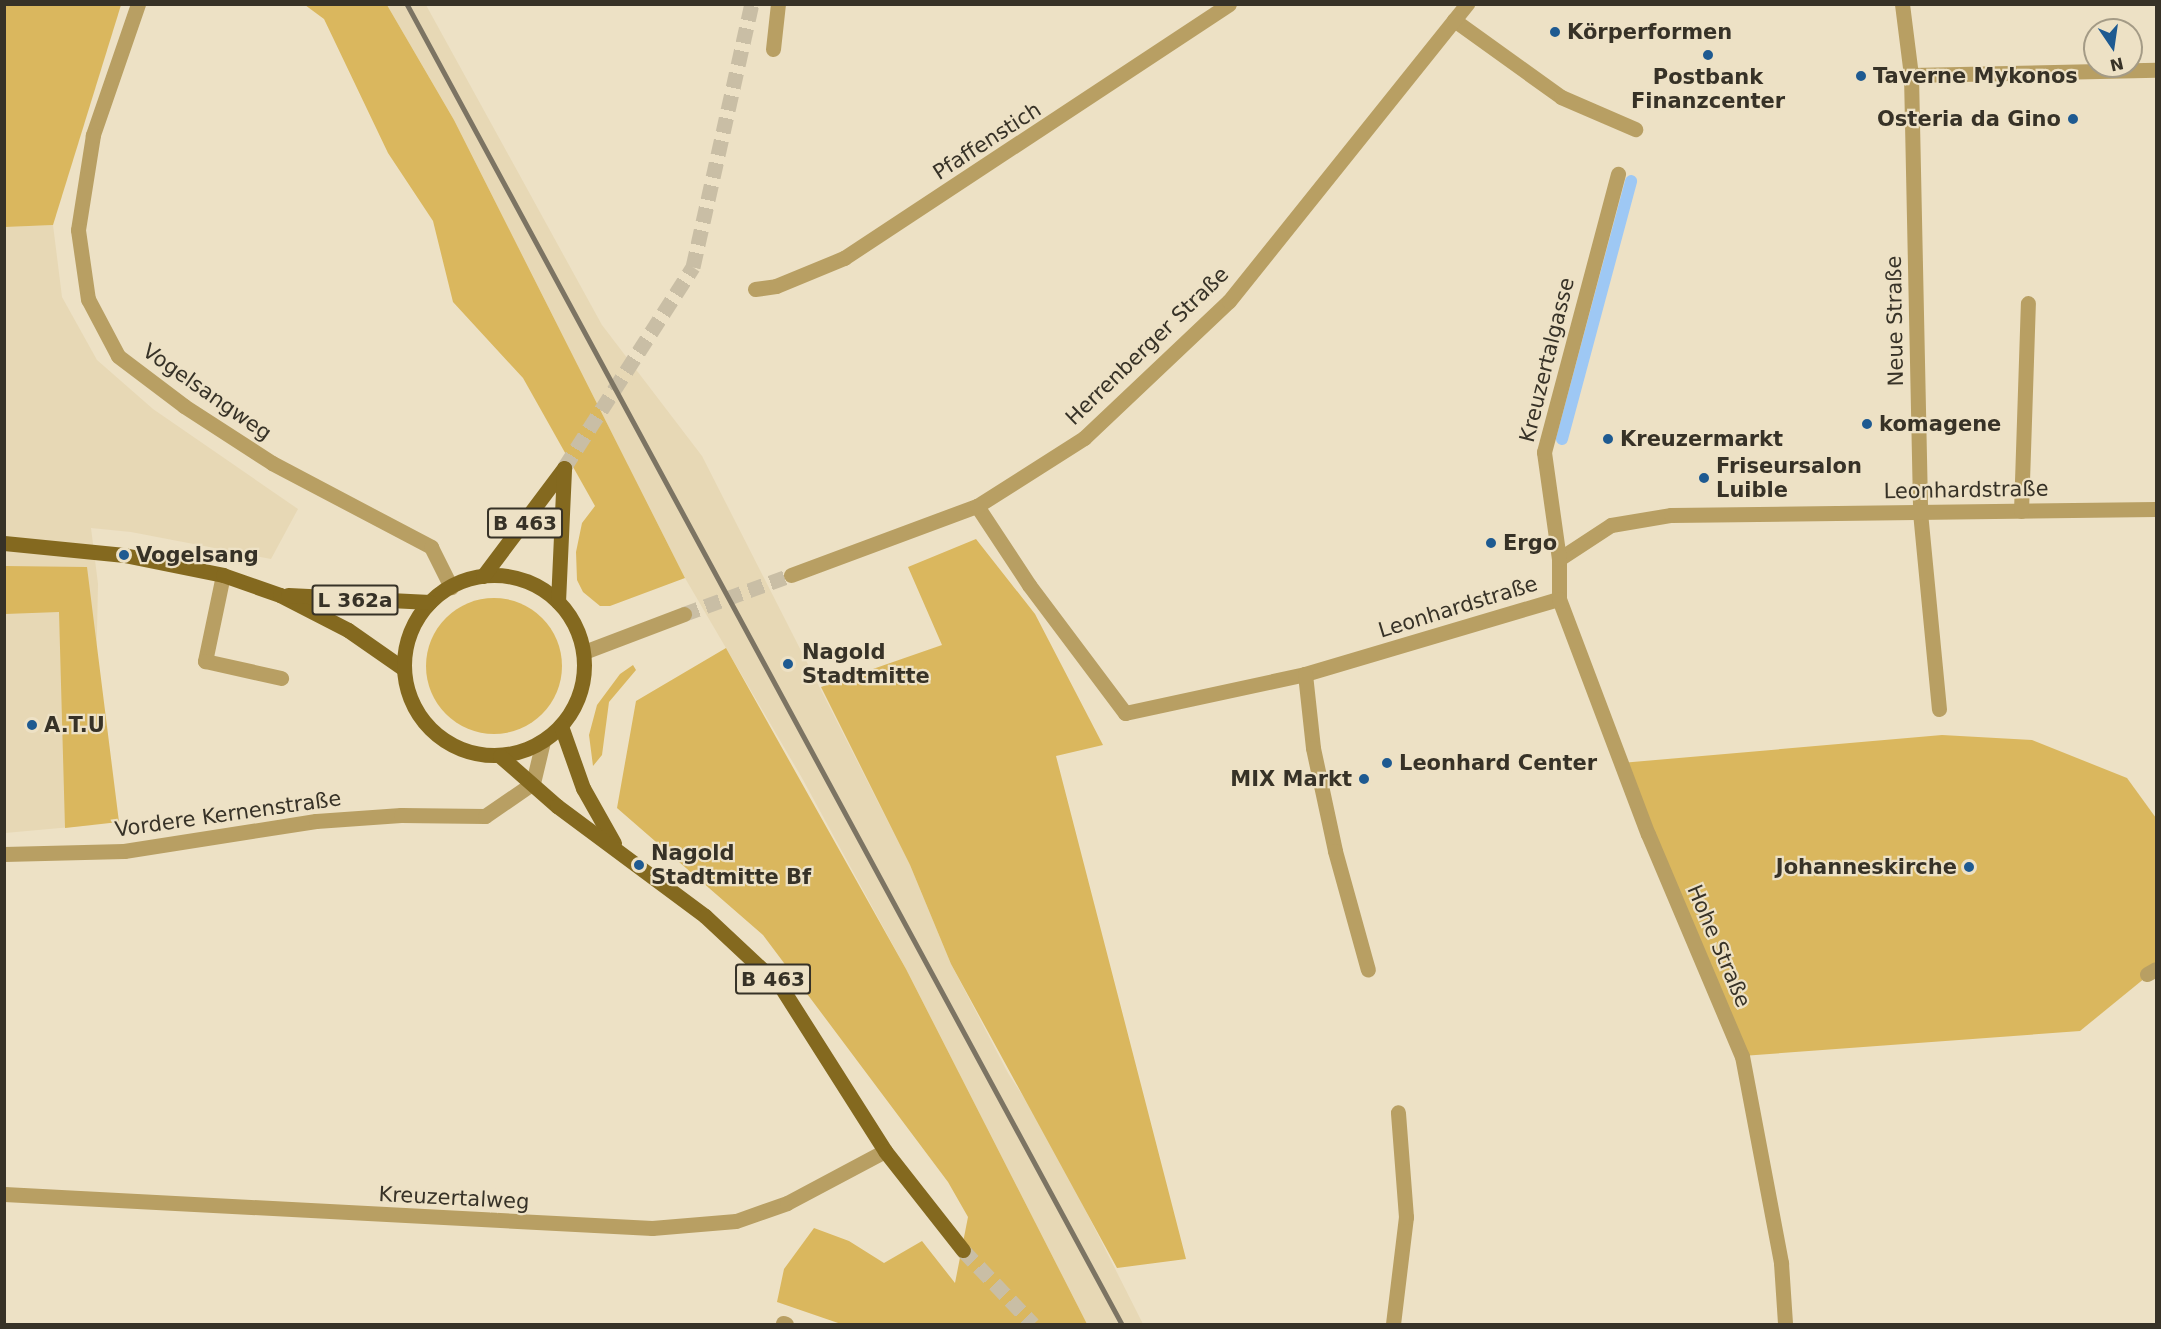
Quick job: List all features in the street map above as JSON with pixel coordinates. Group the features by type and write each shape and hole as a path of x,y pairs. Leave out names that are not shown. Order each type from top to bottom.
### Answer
{"main road":[{"name":"B 463","path":"483,576 564,468 558,602"},
{"name":"L 362a","path":"4,543 124,555 224,575 279,595 348,630 404,669"},
{"path":"483,576 510,577 536,585 558,602 575,625 584,652 583,679 576,704 561,726 543,741 500,756 470,752 443,740 422,719 408,693 404,669 407,645 416,621 430,602 451,586 483,576"},
{"name":"L 362a","path":"279,595 430,602"},
{"name":"B 463","path":"561,726 584,788 616,846"},
{"name":"B 463","path":"500,756 557,806 616,846 705,916 781,987 885,1151 963,1250"}],"street":[{"name":"Vogelsangweg","path":"138,4 93,135 78,230 88,299 118,356 184,406 272,463 432,547 451,586"},
{"path":"774,49 778,4"},
{"name":"Pfaffenstich","path":"755,289 776,286 844,258 1229,4"},
{"name":"Herrenberger Straße","path":"791,575 977,506 1084,438 1228,302 1467,4"},
{"name":"Neue Straße","path":"1902,4 1911,75 1920,512 1939,708"},
{"path":"1454,20 1561,97 1635,129"},
{"path":"1911,75 2157,70"},
{"name":"Kreuzertalgasse","path":"1559,559 1544,452 1618,174"},
{"path":"2021,510 2028,303"},
{"name":"Leonhardstraße","path":"977,506 1029,585 1125,713 1305,675 1559,599 1559,559 1611,525 1671,515 2157,509"},
{"path":"224,575 205,661 281,678"},
{"name":"Hohe Straße","path":"1559,599 1648,834 1742,1056 1781,1263 1785,1324"},
{"path":"584,652 684,614"},
{"path":"1305,675 1313,748 1335,850 1368,970"},
{"path":"533,783 543,741"},
{"name":"Vordere Kernenstraße","path":"4,854 124,851 316,821 401,815 485,816 533,783"},
{"path":"1393,1324 1406,1217 1398,1112"},
{"name":"Kreuzertalweg","path":"4,1194 652,1228 736,1221 787,1203 885,1151"}],"shaded area":[{"path":"5,4 121,5 53,225 5,227"},
{"path":"305,5 387,5 454,120 685,578 610,606 600,606 583,592 577,580 576,552 582,523 595,506 523,378 453,302 433,221 388,153 324,19"},
{"path":"387,5 426,5 602,325 702,456 910,865 951,964 1008,1073 1045,1130 1143,1324 1087,1324 906,969 802,778 685,578 454,120"},
{"path":"53,225 62,297 97,360 153,409 298,509 271,559 131,532 91,528 98,584 93,825 5,833 5,227"},
{"path":"976,539 1035,614 1103,745 1056,756 1186,1259 1117,1268 951,964 910,865 821,687 942,645 908,567"},
{"path":"5,566 87,567 119,822 65,828 59,612 5,614"},
{"path":"494,598 520,603 542,618 557,640 562,666 557,692 542,714 520,729 494,734 468,729 446,714 431,692 426,666 431,640 446,618 468,603"},
{"path":"726,648 906,969 1087,1324 841,1324 777,1302 784,1269 814,1228 849,1241 884,1263 922,1241 955,1283 968,1217 948,1182 763,935 617,808 636,701"},
{"path":"633,665 636,670 609,702 602,755 593,766 589,735 597,705 620,674"},
{"path":"1942,735 2032,740 2127,778 2156,818 2156,969 2080,1031 1742,1056 1621,763"}],"waterway":[{"path":"1562,439 1631,181"}],"tunnel":[{"path":"564,468 693,267 752,4"},
{"path":"684,614 791,575"},
{"path":"963,1250 1033,1324"}],"railway":[{"path":"407,4 1122,1324"}],"place":[{"name":"Körperformen","path":"1555,32"},
{"name":"Postbank Finanzcenter","path":"1708,55"},
{"name":"Taverne Mykonos","path":"1861,76"},
{"name":"Osteria da Gino","path":"2073,119"},
{"name":"komagene","path":"1867,424"},
{"name":"Kreuzermarkt","path":"1608,439"},
{"name":"Friseursalon Luible","path":"1704,478"},
{"name":"Ergo","path":"1491,543"},
{"name":"Vogelsang","path":"124,555"},
{"name":"Nagold Stadtmitte","path":"788,664"},
{"name":"A.T.U","path":"32,725"},
{"name":"Leonhard Center","path":"1387,763"},
{"name":"MIX Markt","path":"1364,779"},
{"name":"Nagold Stadtmitte Bf","path":"639,865"},
{"name":"Johanneskirche","path":"1969,867"}]}
